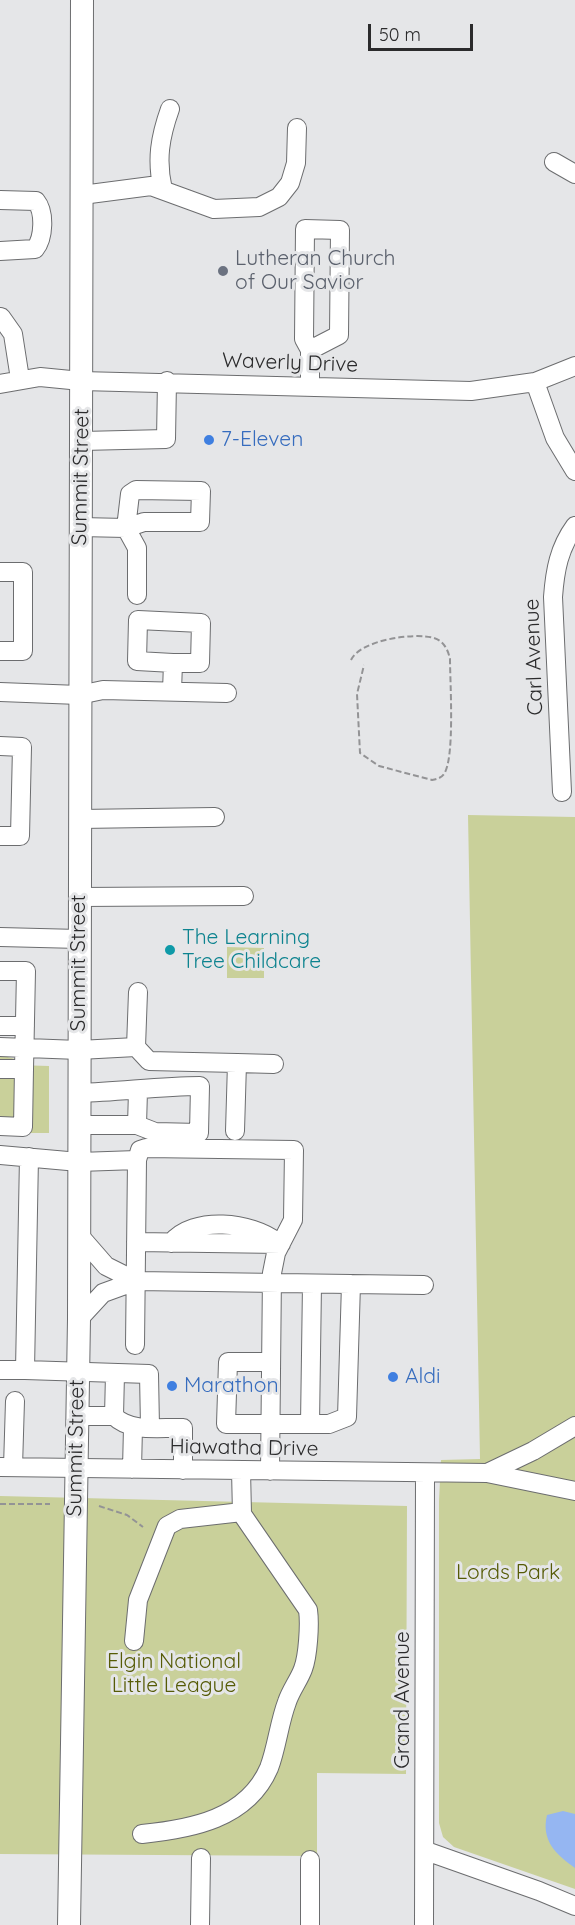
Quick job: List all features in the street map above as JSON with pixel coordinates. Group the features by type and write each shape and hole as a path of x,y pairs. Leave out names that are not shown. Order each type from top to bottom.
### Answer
{"main road":[{"name":"Summit Street","path":"69,1925 79,1235 82,0"}],"street":[{"path":"163,190 158,170 159,151 171,109"},
{"path":"82,195 152,186 214,209 260,207 279,197 290,183 296,163 297,128"},
{"path":"554,162 575,174"},
{"path":"0,200 30,200 38,203 41,209 38,246 32,251 0,251"},
{"path":"310,350 339,335 340,230 305,229 304,339 310,350 310,387"},
{"path":"1,317 13,334 20,379"},
{"name":"Waverly Drive","path":"0,384 20,379 48,377 81,381 167,381 471,391 535,382 575,366"},
{"path":"82,441 166,439 167,381"},
{"path":"535,382 555,438 575,471"},
{"path":"80,527 126,528 144,522 200,522 201,491 136,490 128,498 126,528 137,548 137,596"},
{"name":"Carl Avenue","path":"562,792 553,597 555,570 561,551 575,526"},
{"path":"0,573 23,573 22,651 0,651"},
{"path":"172,691 173,663"},
{"path":"0,692 79,695 103,690 226,693"},
{"path":"0,746 22,747 21,836 0,836"},
{"path":"80,819 215,817"},
{"path":"79,897 244,896"},
{"path":"0,938 79,939"},
{"path":"0,971 26,971 23,1127 4,1124"},
{"path":"138,992 136,1047 149,1061 274,1065"},
{"path":"0,1026 25,1026"},
{"path":"0,1047 79,1050 136,1047"},
{"path":"235,1131 237,1064"},
{"path":"0,1069 24,1069"},
{"path":"79,1093 138,1091 155,1086 200,1086 199,1132 155,1132 137,1125 79,1125"},
{"path":"137,1125 138,1091"},
{"path":"135,1345 137,1160 140,1150 146,1148 294,1150 293,1220 274,1258 272,1283 270,1471"},
{"path":"0,1155 79,1162 137,1160"},
{"path":"25,1370 29,1157"},
{"path":"136,1242 171,1243 187,1230 220,1226 249,1228 270,1236 280,1244"},
{"path":"79,1235 106,1266 136,1281"},
{"path":"78,1319 103,1293 136,1281 424,1285"},
{"path":"310,1425 312,1284"},
{"path":"271,1362 228,1362 226,1424 334,1424 349,1415 351,1284"},
{"path":"0,1370 149,1374 132,1469"},
{"path":"114,1416 115,1374"},
{"path":"7,1467 15,1401"},
{"path":"77,1416 114,1416 122,1423 141,1427 183,1428 183,1470"},
{"name":"Hiawatha Drive","path":"487,1473 533,1451 575,1426"},
{"name":"Hiawatha Drive","path":"7,1467 487,1473 575,1491"},
{"path":"142,1834 207,1823 232,1810 251,1793 268,1768 283,1712 303,1669 309,1626 307,1607 242,1512 241,1470"},
{"name":"Grand Avenue","path":"424,1925 426,1851 425,1474"},
{"path":"134,1641 138,1600 163,1533 169,1524 188,1518 242,1512"},
{"path":"426,1851 575,1906"},
{"path":"200,1925 201,1858"},
{"path":"310,1860 310,1925"}],"path":[{"path":"351,660 366,646 411,637 434,638 447,649 450,659 449,764 439,779 432,780 379,766 360,753 357,694 364,665"},
{"path":"0,1504 50,1504"},
{"path":"99,1506 127,1515 143,1527"}],"green space":[{"name":"Lords Park","path":"468,815 575,817 575,1889 454,1847 443,1837 439,1823 441,1460 480,1459"},
{"path":"227,947 264,948 264,978 227,978"},
{"path":"0,1055 15,1059 16,1065 49,1066 49,1133 0,1133"},
{"name":"Elgin National Little League","path":"0,1496 407,1506 406,1774 317,1773 317,1856 0,1854"}],"water":[{"path":"563,1811 575,1814 575,1868 551,1846 546,1832 547,1815"}],"place":[{"name":"Lutheran Church of Our Savior","path":"223,271"},
{"name":"7-Eleven","path":"209,440"},
{"name":"The Learning Tree Childcare","path":"170,950"},
{"name":"Aldi","path":"393,1377"},
{"name":"Marathon","path":"172,1386"}]}
